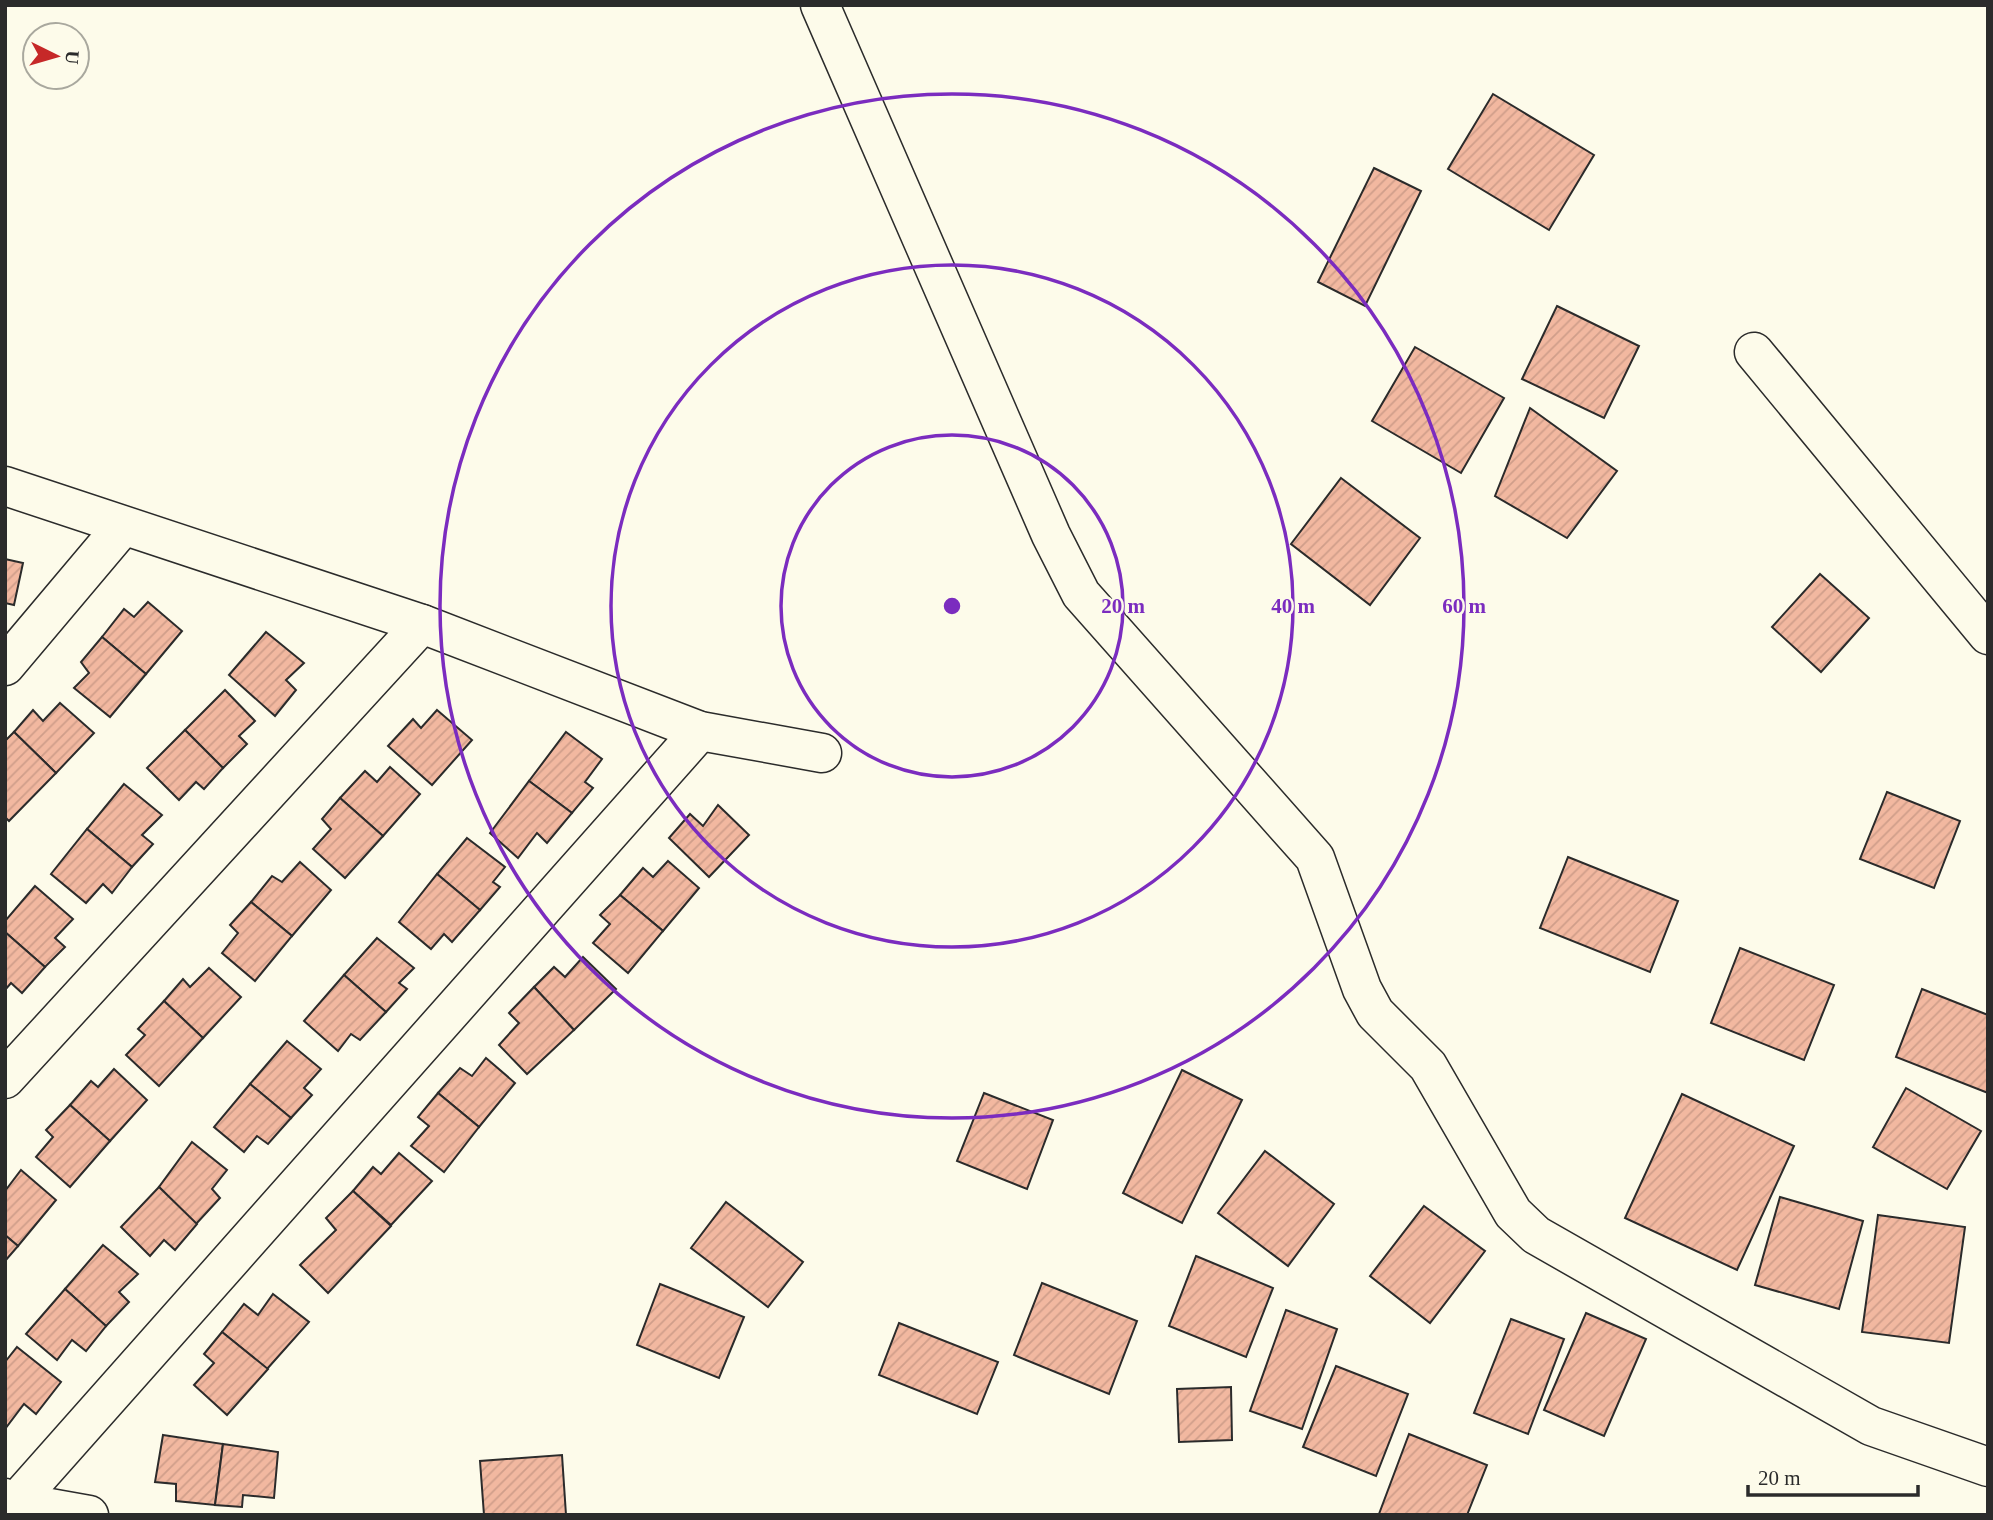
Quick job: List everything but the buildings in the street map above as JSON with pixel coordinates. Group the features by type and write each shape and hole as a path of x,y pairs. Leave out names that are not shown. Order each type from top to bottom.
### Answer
{"street":[{"path":"820,5 1051,535 1082,594 1315,858 1368,1001 1375,1013 1428,1066 1513,1213 1536,1235 1871,1426 1988,1467"},
{"path":"1754,352 1988,635"},
{"path":"5,486 422,624 700,731 822,753"},
{"path":"5,666 123,526"},
{"path":"5,1079 422,624"},
{"path":"10,1500 700,731"},
{"path":"10,1500 89,1515"}]}
